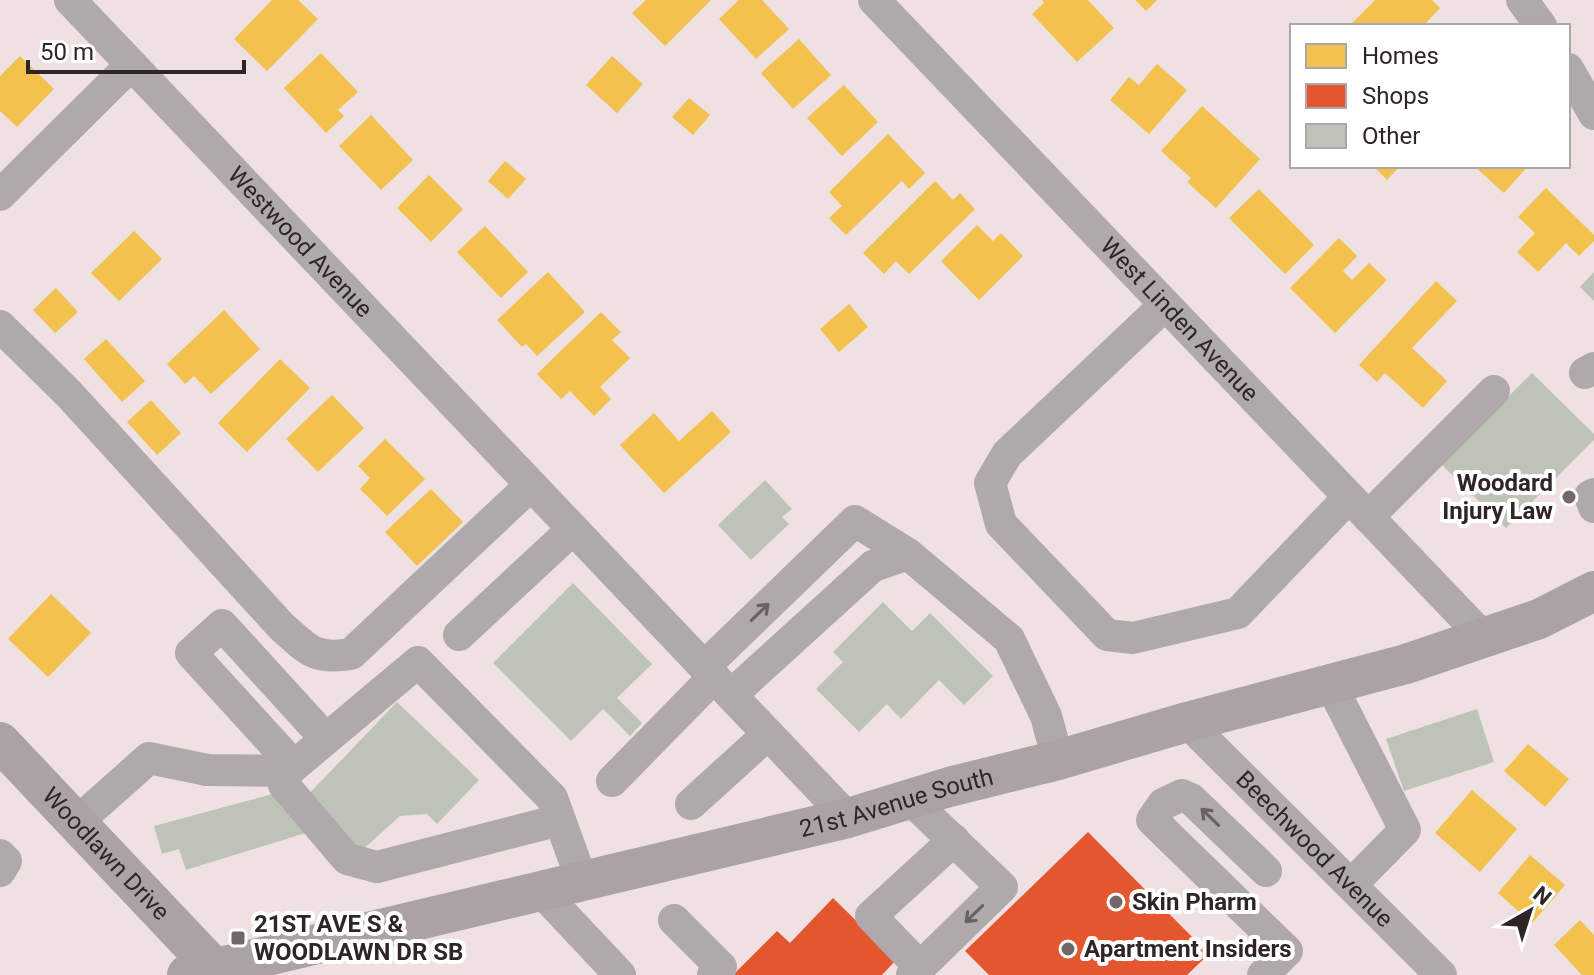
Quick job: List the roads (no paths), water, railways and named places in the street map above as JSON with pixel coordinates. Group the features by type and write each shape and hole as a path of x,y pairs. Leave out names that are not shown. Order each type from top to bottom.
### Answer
{"main road":[{"name":"21st Avenue South","path":"206,972 848,818 949,787 1406,664 1539,619 1594,591"},
{"name":"Woodlawn Drive","path":"1,745 76,823 206,972"}],"street":[{"name":"Westwood Avenue","path":"70,0 848,818"},
{"name":"West Linden Avenue","path":"874,0 1485,639"},
{"path":"1522,0 1540,24"},
{"path":"0,195 131,65"},
{"path":"1570,72 1594,114"},
{"path":"1165,305 1007,454 990,483 1001,524 1107,635 1133,638 1238,613 1494,391"},
{"path":"0,326 69,394 282,627 303,646 326,658 351,654 531,485"},
{"path":"1594,494 1590,496 1594,507"},
{"path":"612,781 716,680 855,521 908,554 1009,639 1046,716 1058,760"},
{"path":"459,635 573,529"},
{"path":"716,680 873,566 908,554"},
{"path":"291,768 191,653 222,625 326,739"},
{"path":"560,820 377,867 347,859 284,785 291,768 418,662 552,798 560,820 582,881"},
{"path":"1330,683 1405,830 1351,885"},
{"name":"Beechwood Avenue","path":"1187,722 1441,975"},
{"path":"691,804 768,734"},
{"path":"76,823 149,758 207,770 291,768"},
{"path":"1263,975 1287,951 1152,820 1163,804 1182,795 1191,799 1266,871"},
{"path":"911,800 954,840 1002,887 916,971 871,916 954,840"},
{"path":"1236,900 1302,837"},
{"path":"0,855 6,861 0,871"},
{"path":"540,890 620,975"},
{"path":"674,920 721,967 713,975"}],"place":[{"name":"Woodard Injury Law","path":"1569,497"},
{"name":"Skin Pharm","path":"1116,902"},
{"name":"21ST AVE S & WOODLAWN DR SB","path":"238,938"},
{"name":"Apartment Insiders","path":"1068,949"}]}
